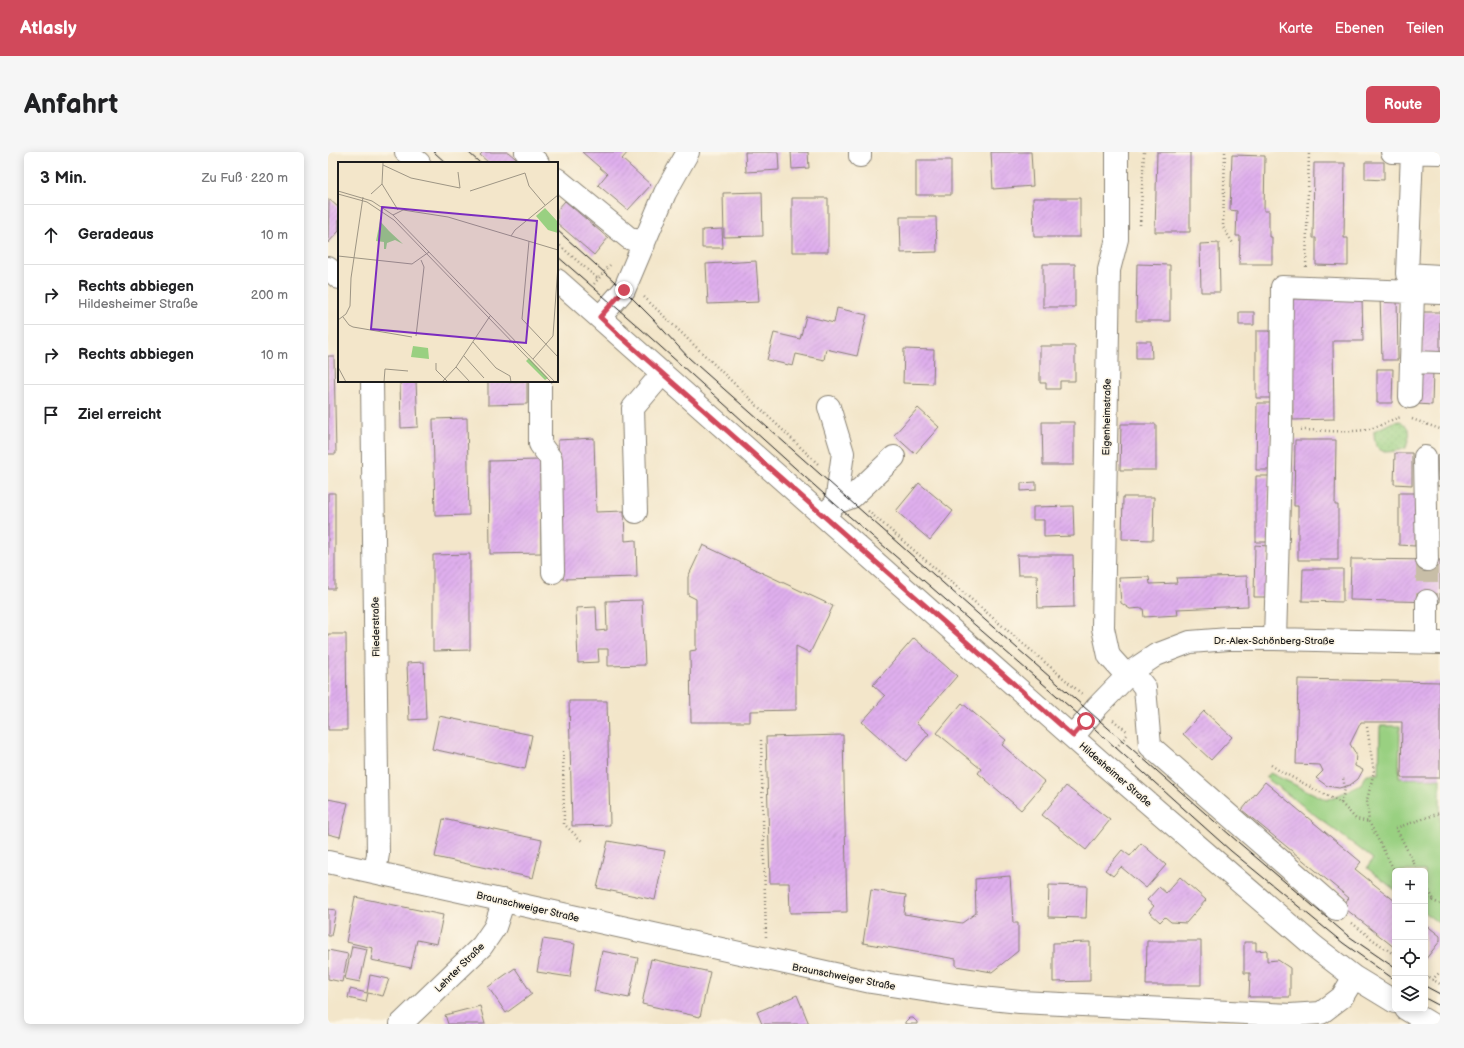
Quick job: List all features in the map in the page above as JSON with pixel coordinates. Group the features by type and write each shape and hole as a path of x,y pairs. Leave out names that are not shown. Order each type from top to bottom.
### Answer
{"street":[{"path":"406,152 418,162"},
{"path":"526,152 537,162"},
{"path":"600,317 624,290 637,241 688,152"},
{"name":"Eigenheimstraße","path":"1116,152 1117,239 1108,270 1103,628 1109,656 1145,688 1150,746 1336,910"},
{"path":"1440,153 1402,152 1407,274 1440,276"},
{"path":"558,180 637,241"},
{"path":"328,268 338,277"},
{"name":"Hildesheimer Straße","path":"558,281 662,374 830,509 1073,736 1315,947 1354,977 1392,1000"},
{"path":"1275,639 1281,430 1282,287 1440,293"},
{"path":"1407,407 1411,362 1413,292"},
{"path":"1411,362 1440,363"},
{"path":"636,512 633,408 662,374"},
{"name":"Fliederstraße","path":"372,382 378,854 375,872"},
{"path":"540,382 540,444 551,459 553,572"},
{"path":"829,407 843,453 830,509"},
{"path":"830,509 852,497 894,457"},
{"path":"1426,457 1426,560"},
{"path":"1427,601 1434,643"},
{"name":"Dr.-Alex-Schönberg-Straße","path":"1073,736 1097,707 1129,674 1156,655 1190,642 1229,639 1275,639 1434,643"},
{"name":"Braunschweiger Straße","path":"328,862 871,982 962,996 1013,1001 1324,1018 1342,997 1354,977"},
{"name":"Lehrter Straße","path":"401,1024 482,946 495,927 504,900"},
{"path":"1411,1012 1431,1024"}],"path":[{"path":"1225,152 1223,227 1234,245"},
{"path":"1306,267 1309,152"},
{"path":"580,300 598,279 637,241"},
{"path":"558,244 598,279"},
{"path":"1281,430 1360,431 1374,428 1392,419 1407,407"},
{"path":"1411,419 1440,429"},
{"path":"1367,727 1374,772 1367,800 1369,822 1393,868"},
{"path":"761,740 766,959"},
{"path":"564,751 564,824 583,842"},
{"path":"1270,765 1341,803 1356,819 1369,822"},
{"path":"1341,803 1345,790 1342,777"},
{"path":"1416,868 1396,828 1440,813"},
{"path":"1428,889 1434,900"},
{"path":"1428,899 1434,900 1440,904"},
{"path":"1336,910 1392,953"},
{"path":"1432,980 1440,972"},
{"path":"1426,976 1440,984"}],"green space":[{"path":"1400,421 1409,430 1409,439 1406,448 1388,452 1379,449 1376,445 1374,431 1393,422"},
{"path":"1380,726 1400,726 1399,778 1440,779 1440,924 1428,915 1428,868 1392,868 1392,888 1367,868 1373,859 1265,777 1270,773 1327,800 1361,785 1367,774 1379,774"}],"building":[{"path":"483,152 508,152 520,162 488,162 480,155"},
{"path":"582,152 628,152 622,159 651,185 628,210 598,185 607,174"},
{"path":"745,152 778,152 779,170 746,172"},
{"path":"791,152 808,152 809,168 792,169"},
{"path":"991,152 1031,152 1033,186 993,189"},
{"path":"1157,152 1190,152 1190,232 1155,232"},
{"path":"1232,155 1265,156 1264,211 1269,211 1269,237 1272,237 1272,264 1239,264 1240,236 1236,236 1237,211 1230,210"},
{"path":"916,160 951,160 951,195 916,195"},
{"path":"1365,162 1384,162 1384,180 1365,179"},
{"path":"1314,163 1345,163 1344,238 1348,238 1348,266 1316,265 1316,238 1313,238"},
{"path":"762,192 763,236 724,237 723,193"},
{"path":"792,198 828,198 828,252 792,252"},
{"path":"1033,198 1080,198 1080,237 1034,237"},
{"path":"329,199 338,207 338,232 328,243"},
{"path":"565,201 608,238 594,255 558,224 558,209"},
{"path":"900,217 936,217 937,252 901,253"},
{"path":"722,229 723,248 702,248 702,230"},
{"path":"1219,243 1220,292 1201,292 1200,244"},
{"path":"756,261 759,302 708,304 706,264"},
{"path":"1043,264 1075,264 1075,307 1043,307"},
{"path":"1137,264 1170,265 1170,321 1136,321"},
{"path":"1380,296 1397,296 1398,360 1382,360"},
{"path":"1362,298 1363,341 1333,341 1334,419 1293,420 1291,299"},
{"path":"837,308 867,315 857,356 826,349 824,360 796,354 793,366 767,360 774,333 800,339 806,316 834,323"},
{"path":"1239,312 1254,312 1254,325 1239,325"},
{"path":"1422,312 1440,312 1440,357 1422,357"},
{"path":"1256,331 1270,331 1271,398 1256,398"},
{"path":"1136,341 1151,341 1152,358 1136,358"},
{"path":"1040,346 1075,346 1075,381 1060,381 1060,389 1046,389 1046,383 1040,383"},
{"path":"904,349 934,350 933,384 903,383"},
{"path":"328,356 334,356 336,454 328,454"},
{"path":"1377,369 1393,369 1392,403 1377,403"},
{"path":"1419,371 1433,371 1432,405 1418,404"},
{"path":"400,382 416,382 418,427 401,428"},
{"path":"488,382 527,382 527,404 488,405"},
{"path":"1257,403 1271,403 1270,470 1256,470"},
{"path":"918,408 939,427 915,454 894,435"},
{"path":"467,418 469,515 435,516 433,419"},
{"path":"1042,422 1074,422 1074,465 1043,465"},
{"path":"1121,424 1156,424 1156,470 1120,470"},
{"path":"594,438 596,512 624,511 625,541 636,540 637,577 563,579 558,440"},
{"path":"1295,440 1336,440 1335,505 1338,505 1338,560 1298,560 1298,506 1294,506"},
{"path":"1395,453 1412,453 1412,485 1394,484"},
{"path":"1438,455 1440,455 1440,486 1437,486"},
{"path":"540,460 541,553 490,554 489,461"},
{"path":"1256,476 1269,476 1268,542 1256,542"},
{"path":"1036,482 1036,490 1021,491 1021,483"},
{"path":"919,483 953,511 930,540 896,511"},
{"path":"328,493 335,493 335,589 328,589"},
{"path":"1399,493 1416,493 1415,546 1399,545"},
{"path":"1123,497 1154,497 1153,540 1122,539"},
{"path":"1073,506 1074,536 1044,537 1044,520 1033,520 1033,507"},
{"path":"703,545 833,606 810,653 796,646 796,710 750,711 750,722 691,722 690,651 696,650 696,599 688,595 688,577"},
{"path":"1255,545 1268,546 1267,597 1254,597"},
{"path":"470,554 470,650 433,651 433,555"},
{"path":"1017,555 1073,555 1074,607 1038,608 1037,575 1018,575"},
{"path":"1351,559 1440,560 1440,602 1350,600"},
{"path":"1303,569 1343,569 1343,602 1302,601"},
{"path":"1247,576 1248,606 1177,609 1178,615 1144,617 1143,608 1130,609 1121,603 1119,578 1149,577 1150,584 1177,583 1176,578"},
{"path":"642,600 645,665 608,666 608,649 598,649 599,662 578,663 576,608 596,607 597,631 607,630 606,601"},
{"path":"328,634 346,634 347,730 328,730"},
{"path":"914,638 957,676 916,723 929,734 906,761 862,722 885,696 873,685"},
{"path":"424,662 426,719 409,720 407,663"},
{"path":"1298,679 1440,682 1440,778 1401,778 1402,722 1361,722 1350,744 1356,754 1355,766 1363,770 1358,779 1350,785 1339,788 1327,786 1316,778 1323,771 1320,765 1296,764"},
{"path":"569,701 607,701 610,825 572,826"},
{"path":"962,703 1006,740 1002,745 1045,782 1021,810 978,773 981,769 937,733"},
{"path":"1204,711 1232,737 1211,760 1183,734"},
{"path":"439,716 532,735 525,769 432,749"},
{"path":"843,735 847,912 790,913 789,883 770,883 766,737"},
{"path":"1265,782 1361,862 1355,869 1392,899 1392,946 1342,906 1349,898 1242,810"},
{"path":"1066,786 1110,820 1086,850 1042,815"},
{"path":"328,799 348,803 340,837 328,834"},
{"path":"443,819 542,840 533,878 435,857"},
{"path":"608,841 665,851 655,900 597,888"},
{"path":"1141,843 1166,865 1146,888 1121,867 1113,876 1105,870 1122,850 1130,856"},
{"path":"1010,876 1013,923 1018,923 1018,951 992,972 956,966 956,959 863,943 871,890 906,895 904,914 962,923 976,913 975,879"},
{"path":"1180,877 1206,900 1186,923 1171,922 1165,917 1160,922 1149,912 1154,906 1147,900 1159,887 1166,893"},
{"path":"1049,885 1087,886 1086,918 1048,917"},
{"path":"355,897 443,915 437,944 417,940 411,968 371,960 373,948 346,942"},
{"path":"328,909 336,910 331,936 328,936"},
{"path":"1428,926 1440,936 1440,941 1428,956"},
{"path":"543,939 575,944 570,977 537,972"},
{"path":"1147,941 1201,941 1201,985 1146,985"},
{"path":"1090,942 1090,981 1053,982 1053,943"},
{"path":"1244,942 1256,942 1256,951 1267,950 1267,961 1278,960 1290,968 1290,997 1249,997 1250,973 1244,973"},
{"path":"352,946 367,949 360,982 345,979"},
{"path":"328,950 348,954 342,982 328,979"},
{"path":"602,951 638,958 629,998 594,991"},
{"path":"651,959 710,972 700,1017 642,1004"},
{"path":"515,968 532,994 506,1013 488,987"},
{"path":"370,975 389,979 383,996 368,993 366,1002 348,998 350,989 367,993"},
{"path":"797,995 809,1024 762,1024 757,1012"},
{"path":"480,1006 485,1024 448,1024 445,1015"},
{"path":"909,1018 913,1018 917,1024 905,1024"}],"tunnel":[{"path":"1427,560 1427,601"}],"tram line":[{"path":"434,152 445,162"},
{"path":"468,152 479,162"},
{"path":"558,231 624,290 689,358 969,606 1238,842 1347,935 1392,966"},
{"path":"558,257 641,329 835,504 1086,721 1231,851 1343,943 1392,978"},
{"path":"1428,988 1440,994"},
{"path":"1428,1000 1440,1006"}],"route":[{"path":"624,290 600,317 620,336 1073,736 1086,721"}]}
